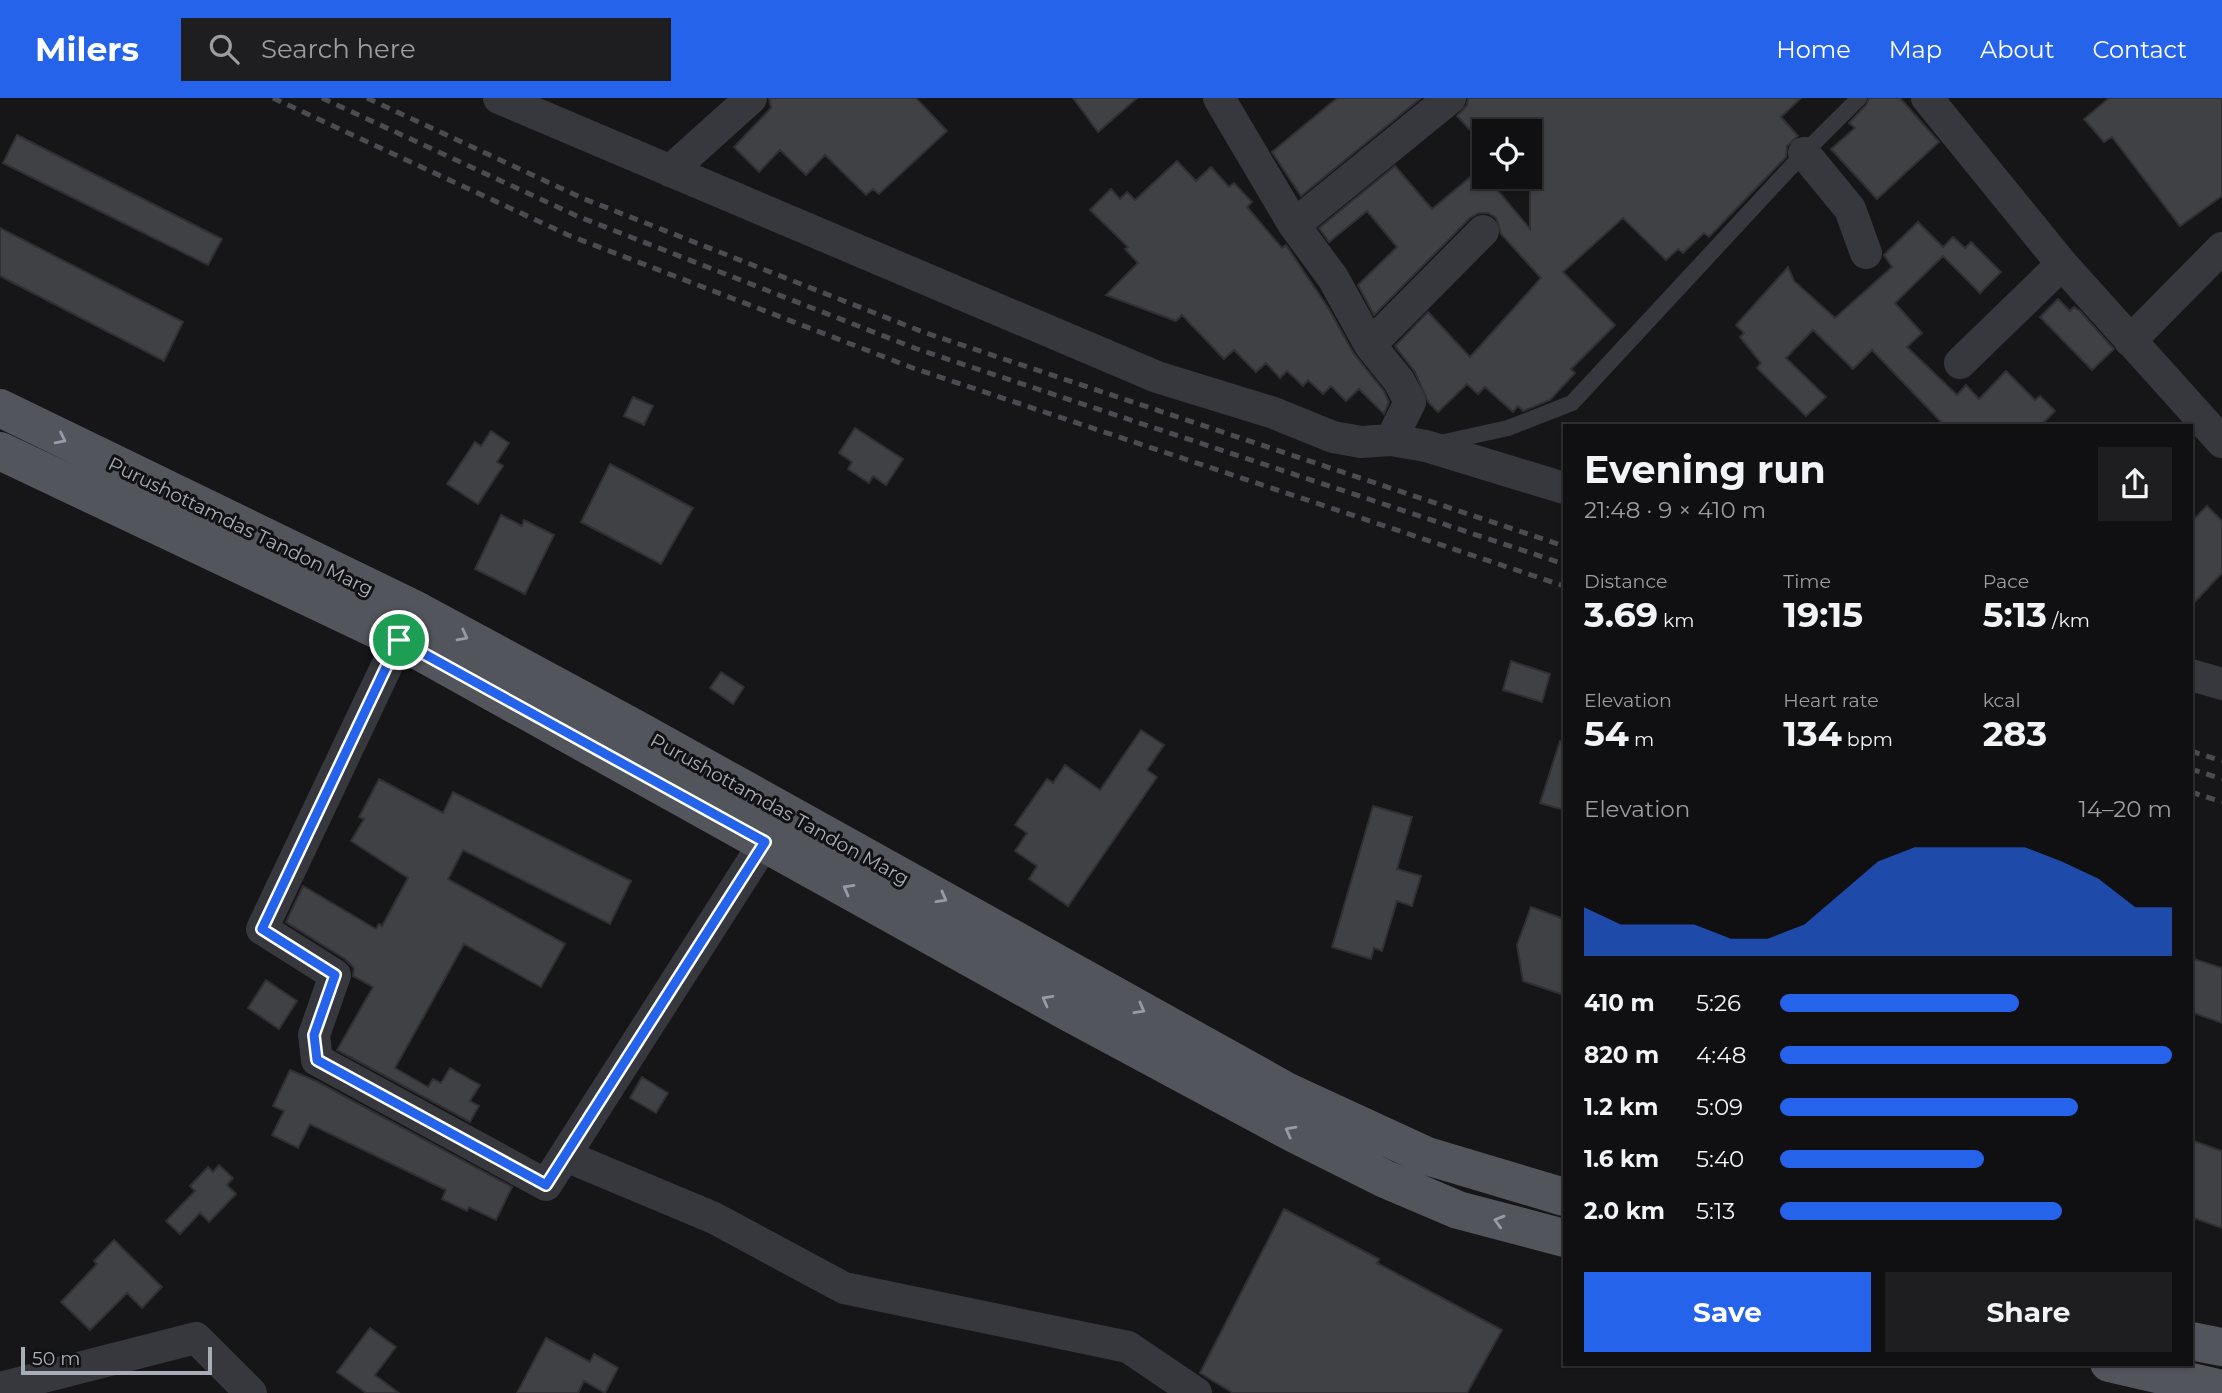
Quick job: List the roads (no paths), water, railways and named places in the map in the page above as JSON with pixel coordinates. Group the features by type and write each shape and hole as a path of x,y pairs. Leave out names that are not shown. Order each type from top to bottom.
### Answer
{"main road":[{"name":"Purushottamdas Tandon Marg","path":"0,408 412,608 703,766 1288,1092 1427,1156 1563,1197"},
{"path":"0,451 399,640 1173,1069 1385,1179 1458,1210 1563,1238"},
{"path":"2193,1341 2222,1347"},
{"path":"2122,1366 2222,1389"}],"street":[{"path":"499,98 1157,377 1274,413 1333,437 1361,442 1391,440 1426,446 1563,488"},
{"path":"670,171 751,98"},
{"path":"1294,225 1450,98"},
{"path":"1927,98 2062,264 2222,442"},
{"path":"1223,100 1294,225 1333,278 1370,345 1399,381 1410,402 1391,440"},
{"path":"1804,153 1850,209 1866,253"},
{"path":"1370,345 1483,231"},
{"path":"2130,341 2222,248"},
{"path":"1960,363 2062,264"},
{"path":"399,640 262,929 335,975 314,1035 317,1060 546,1185 765,842"},
{"path":"2193,676 2222,684"},
{"path":"566,1156 713,1218 844,1288 1128,1347 1196,1393"},
{"path":"0,1388 196,1338 251,1393"}],"lane":[{"path":"1426,446 1508,428 1572,403 1804,153 1859,98"}],"railway":[{"path":"273,98 568,235 913,368 1563,586"},
{"path":"322,98 577,216 917,349 1563,564"},
{"path":"367,98 582,198 923,332 1563,546"},
{"path":"2193,752 2222,761"},
{"path":"2193,770 2222,779"},
{"path":"2193,793 2222,802"}]}
